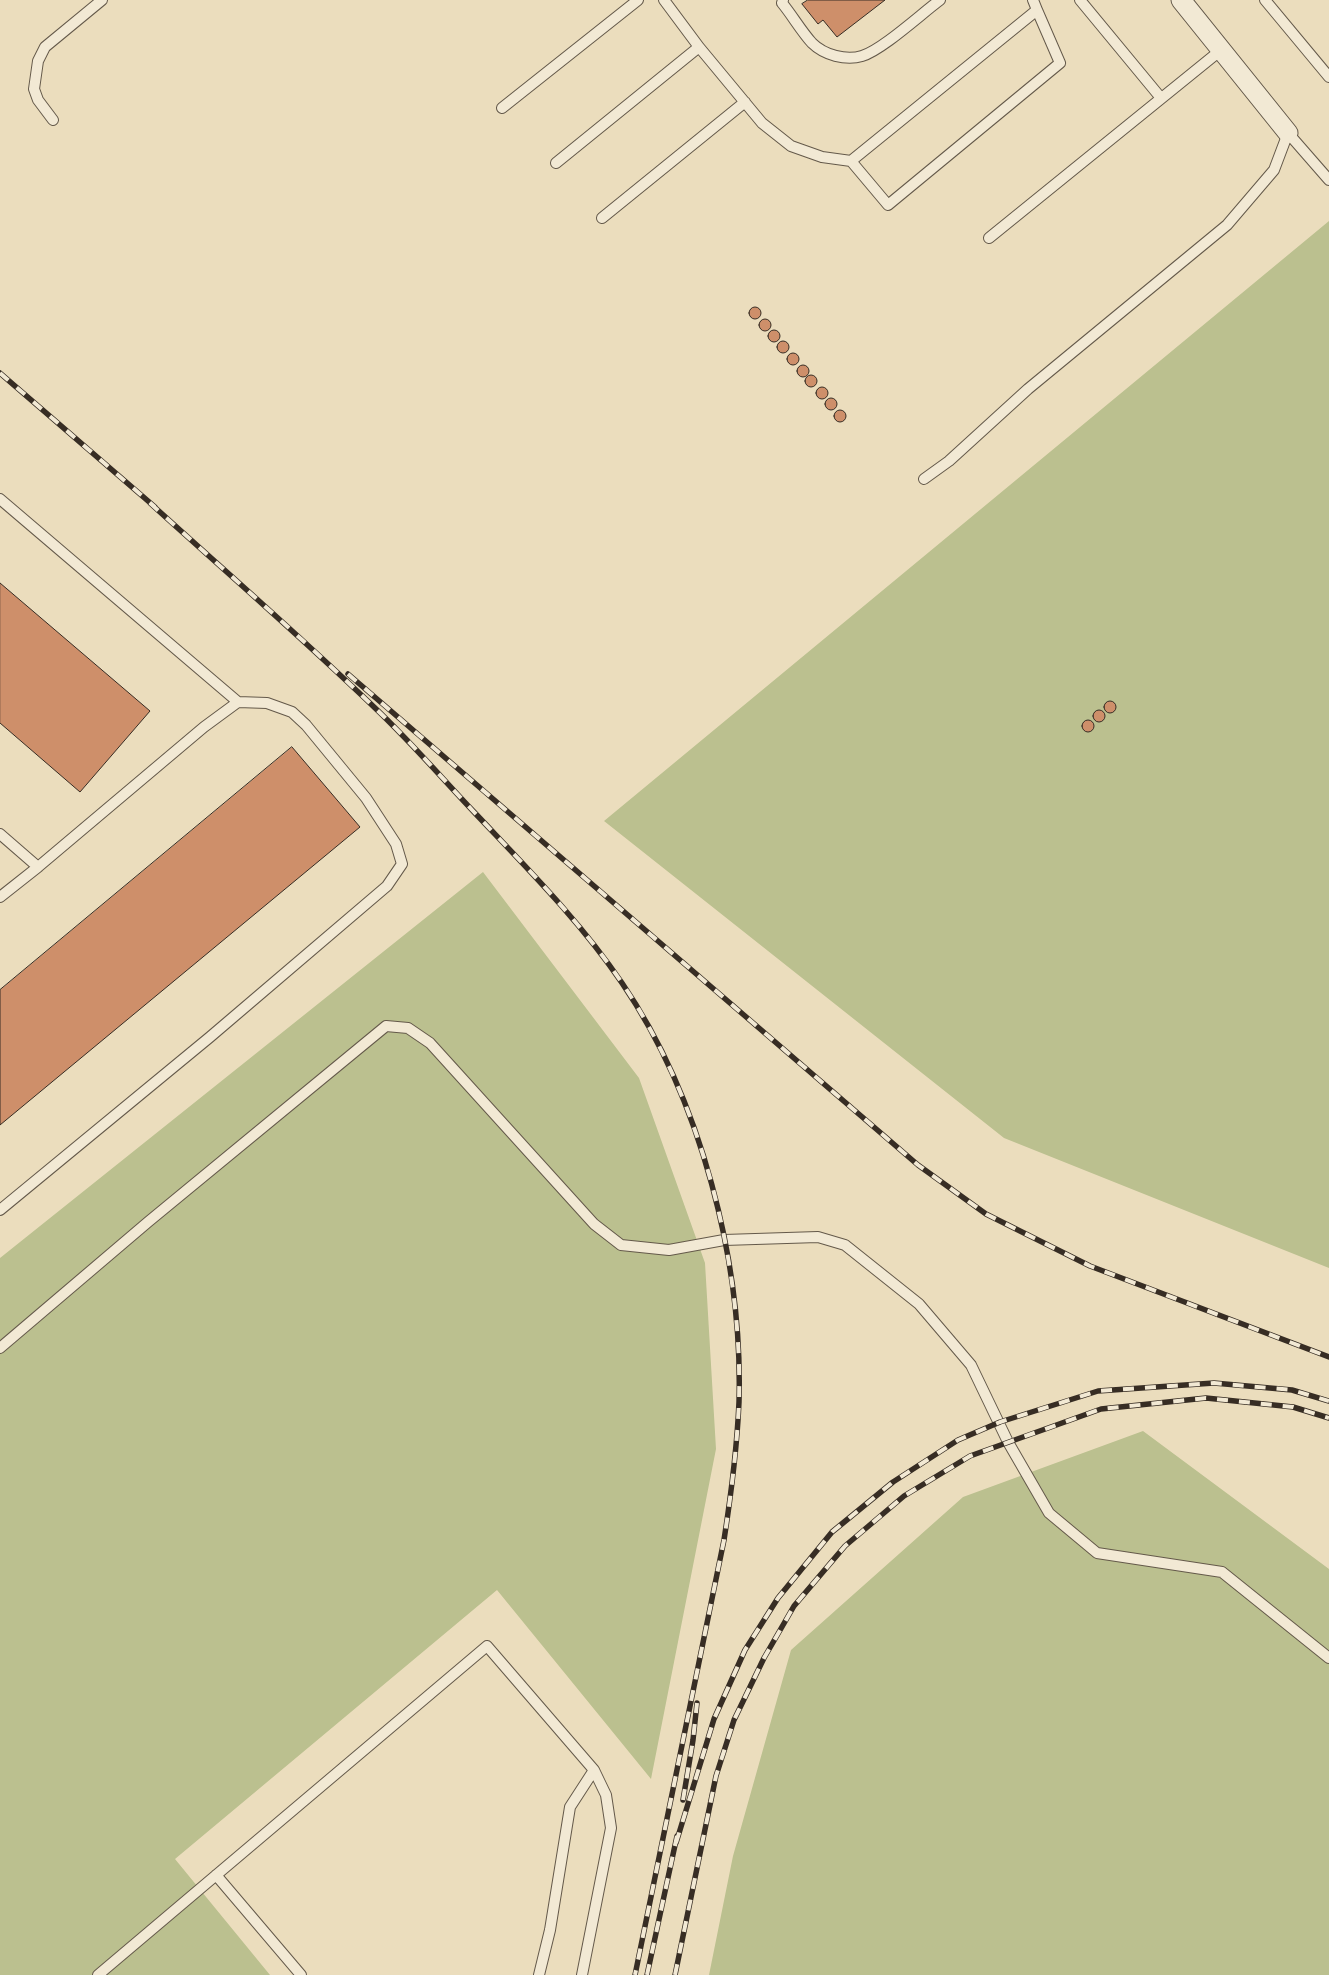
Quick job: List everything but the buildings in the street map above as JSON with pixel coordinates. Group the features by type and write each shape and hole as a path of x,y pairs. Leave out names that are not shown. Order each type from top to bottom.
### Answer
{"street":[{"path":"1181,0 1288,133"}],"lane":[{"path":"53,120 38,100 34,89 38,61 45,47 102,0"},
{"path":"502,108 638,0"},
{"path":"664,0 699,47 762,123 791,146 822,157 851,161 888,205 1060,62 1032,0"},
{"path":"783,0 782,2 813,44 828,53 846,59 863,56 881,45 940,0"},
{"path":"1080,0 1162,98"},
{"path":"1265,0 1329,77"},
{"path":"851,161 1037,10"},
{"path":"556,163 699,47"},
{"path":"989,238 1221,50"},
{"path":"602,218 745,102"},
{"path":"924,479 949,461 1028,389 1227,225 1274,170 1288,133 1329,180"},
{"path":"0,499 238,702"},
{"path":"0,897 204,727 238,702 267,703 292,712 306,725 366,798 396,844 402,864 387,886 0,1210"},
{"path":"0,834 38,867"},
{"path":"0,1348 386,1026 408,1028 430,1043 594,1224 621,1245 669,1250 724,1240 818,1237 845,1246 919,1304 971,1365 1008,1442 1050,1512 1097,1553 1222,1572 1329,1658"},
{"path":"98,1975 488,1646 594,1770 606,1795 611,1828 582,1975"},
{"path":"539,1975 553,1912 570,1807 594,1770"},
{"path":"216,1875 301,1975"}],"green space":[{"path":"1329,221 1329,1268 1004,1138 604,821"},
{"path":"483,872 639,1078 705,1263 716,1449 651,1779 497,1590 175,1859 270,1975 0,1975 0,1258"},
{"path":"1143,1431 1329,1569 1329,1975 709,1975 733,1856 791,1650 963,1497"}],"railway":[{"path":"0,373 155,507"},
{"path":"150,503 291,630 387,720 533,874 570,916 606,960 650,1029 674,1078 695,1130 712,1184 725,1239 734,1294 738,1349 738,1419 724,1540 635,1975"},
{"path":"348,674 918,1165 986,1214 1090,1266 1329,1357"},
{"path":"676,1843 714,1719 745,1650 778,1598 832,1532 893,1482 958,1440 1000,1422 1098,1391 1214,1383 1292,1390 1329,1401"},
{"path":"675,1975 716,1776 734,1720 764,1658 794,1606 845,1546 904,1496 970,1456 1101,1409 1206,1398 1293,1407 1329,1418"},
{"path":"683,1800 697,1703"},
{"path":"647,1975 677,1836"}]}
